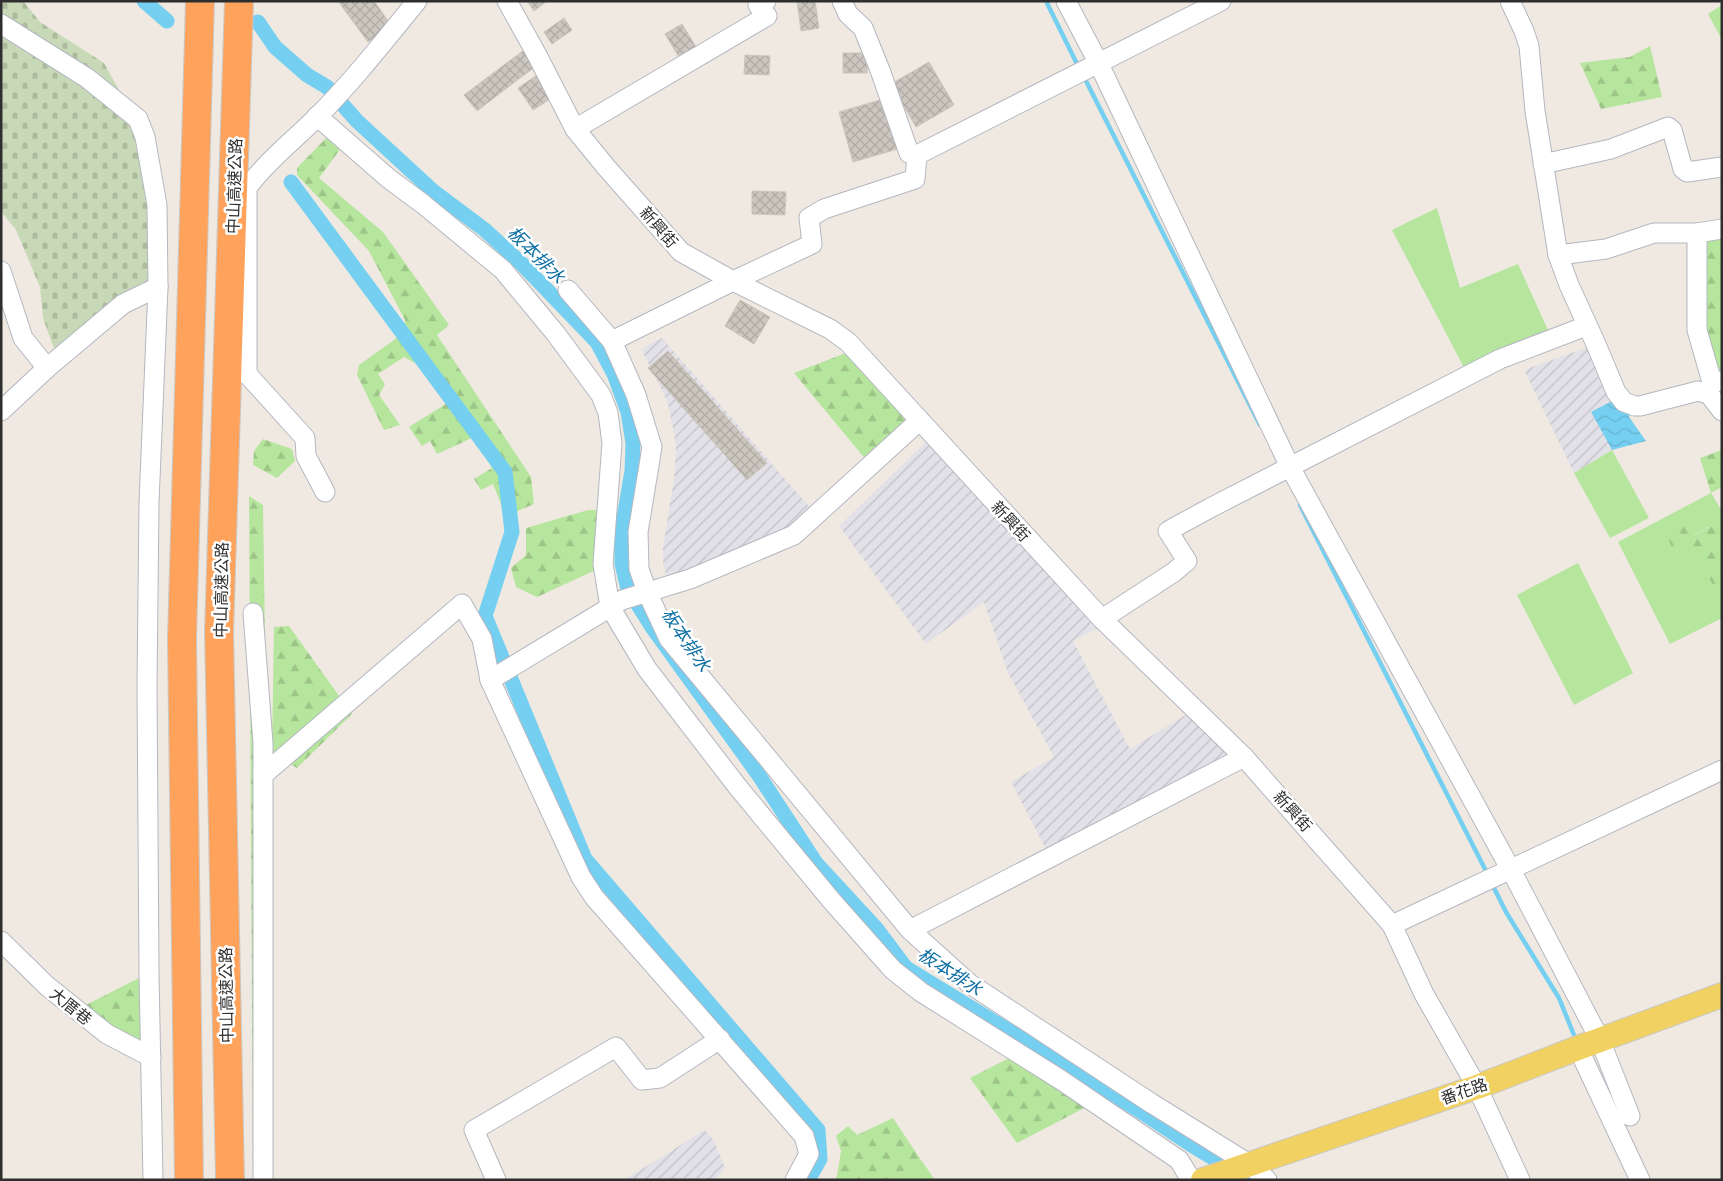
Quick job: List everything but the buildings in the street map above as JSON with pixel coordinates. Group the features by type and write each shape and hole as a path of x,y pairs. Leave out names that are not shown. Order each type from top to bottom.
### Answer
{"highway":[{"path":"189,1180 182,639 200,1"},
{"name":"中山高速公路","path":"230,1180 220,632 240,1"}],"main road":[{"name":"番花路","path":"1214,1178 1249,1164 1477,1087 1722,995"}],"street":[{"path":"325,492 306,456 306,438 247,374 247,188 259,172 317,116 364,66 417,1"},
{"name":"新興街","path":"507,1 537,54 575,129 606,168 681,252 733,281 830,329 848,342 1102,619 1244,757 1392,925 1424,994 1477,1087 1520,1180"},
{"path":"842,1 848,14 863,28 909,153 917,155 1221,1"},
{"path":"1066,1 1098,62 1290,467 1512,870 1600,1040 1630,1116"},
{"path":"1510,1 1529,46 1535,111 1558,255 1569,285 1619,398 1629,405 1640,406 1698,390 1709,394 1722,411"},
{"path":"575,129 767,16 760,2"},
{"path":"1,24 86,78 138,119 145,137 157,205 158,287 149,503 147,666 152,1180"},
{"path":"317,116 388,178 423,204 502,270 556,334 601,395 608,413 612,443 603,564 610,607 647,669 737,786 831,900 893,970 921,992 1061,1080 1179,1160 1191,1180"},
{"path":"1543,164 1611,148 1668,127 1672,130 1683,169 1687,172 1722,167"},
{"path":"612,341 812,244 808,218 824,209 915,179 917,155"},
{"path":"1558,255 1606,249 1654,233 1697,233 1722,229"},
{"path":"1697,233 1697,330 1712,382 1722,380"},
{"path":"1,271 23,338 47,368"},
{"path":"1,411 47,368 123,304 158,287"},
{"path":"568,290 612,341 636,395 652,447 638,532 639,569 647,592 669,639 910,930 970,984 1151,1103 1249,1164 1267,1180"},
{"path":"1102,619 1174,572 1187,561 1168,531 1500,359 1581,328"},
{"path":"490,680 622,600 690,579 794,535 919,420"},
{"path":"263,775 462,604 482,639 490,680 581,877 594,897 804,1136 809,1154 795,1180"},
{"path":"253,614 263,743 262,1180"},
{"path":"910,930 1244,757"},
{"path":"1392,925 1722,770"},
{"name":"大厝巷","path":"1,941 47,986 107,1034 151,1057"},
{"path":"496,1180 474,1130 616,1047 642,1080 660,1078 720,1039"},
{"path":"1578,1048 1638,1179"}],"shaded area":[{"path":"662,338 819,518 667,582 663,561 663,547 674,479 676,448 668,404 641,349"},
{"path":"1588,347 1614,400 1591,413 1612,450 1574,473 1524,370"},
{"path":"933,435 1107,623 1073,641 1130,749 1189,713 1229,751 1227,759 1047,851 1011,782 1054,757 1008,673 984,602 926,644 839,526"},
{"path":"705,1130 714,1141 725,1168 715,1180 624,1180"}],"green space":[{"path":"1,1 23,1 40,22 104,63 144,136 152,291 68,363 60,358 53,346 43,318 40,287 16,230 1,211"},
{"path":"1722,5 1722,40 1708,14"},
{"path":"1650,46 1662,97 1601,109 1580,63 1630,57"},
{"path":"334,130 347,140 319,178 383,232 449,325 437,335 531,477 534,504 506,516 493,484 481,490 474,479 492,468 474,437 437,454 430,441 422,446 409,427 449,402 426,369 404,357 378,374 385,384 379,395 400,425 384,430 357,375 359,365 405,332 405,320 369,251 297,175 297,168"},
{"path":"1437,208 1460,288 1518,264 1556,348 1517,359 1471,381 1392,230"},
{"path":"1722,231 1722,388 1710,354 1700,267 1709,235"},
{"path":"859,348 926,425 877,473 794,373"},
{"path":"263,439 292,449 295,461 277,478 253,465 254,451"},
{"path":"1612,450 1649,518 1610,538 1574,473"},
{"path":"1722,450 1722,487 1711,493 1700,458"},
{"path":"1711,493 1722,511 1722,520 1693,535 1692,547 1722,601 1722,618 1670,644 1618,542"},
{"path":"249,496 263,505 273,1180 253,1180"},
{"path":"588,510 607,510 624,514 613,562 537,597 516,587 511,568 526,555 526,528"},
{"path":"1722,520 1722,601 1692,548 1674,554 1666,532 1685,524 1694,535"},
{"path":"1578,563 1633,673 1574,705 1517,595"},
{"path":"289,626 352,714 297,768 272,754 274,627"},
{"path":"141,977 147,1052 76,1010"},
{"path":"1015,1055 1092,1104 1017,1143 970,1078"},
{"path":"893,1118 921,1160 889,1180 835,1180 841,1151 836,1136 848,1126 857,1135"},
{"path":"921,1160 935,1180 889,1180"}],"water":[{"path":"1614,400 1630,412 1629,417 1646,441 1612,450 1591,412"}],"waterway":[{"path":"144,1 167,21"},
{"path":"1046,1 1079,68"},
{"name":"板本排水","path":"258,22 275,47 307,75 327,87 357,121 433,191 485,230 522,264 597,342 614,374 628,412 633,443 632,471 622,530 622,564 628,589 652,627 758,774 816,863 876,928 906,968 1137,1109 1249,1180"},
{"path":"1084,77 1260,425"},
{"path":"291,182 505,472 512,532 485,616 585,859 818,1130 820,1159 808,1180"},
{"path":"1300,505 1488,875"},
{"path":"1491,882 1506,912 1559,998 1576,1040"}]}
